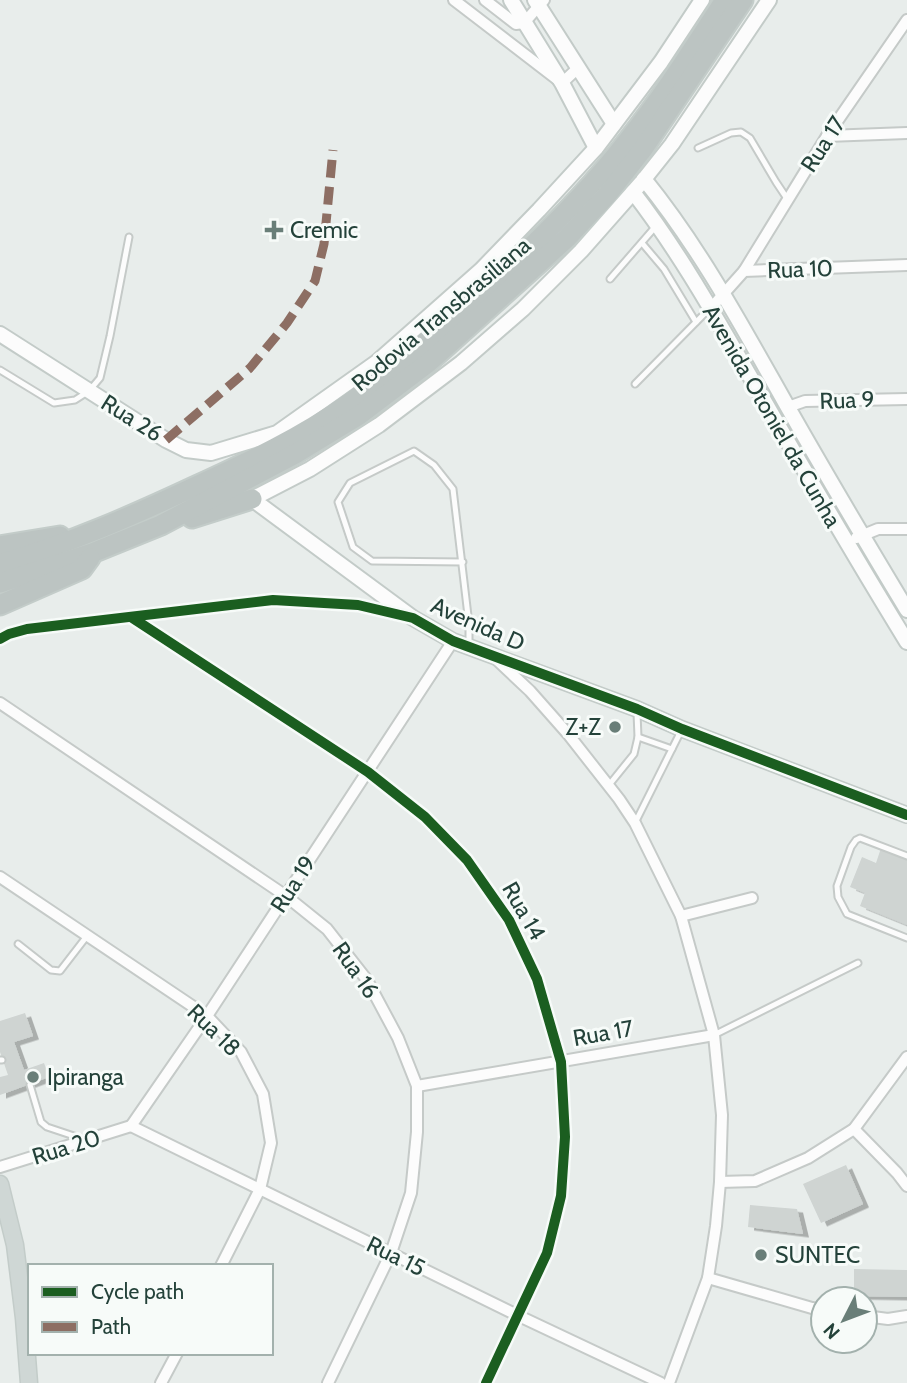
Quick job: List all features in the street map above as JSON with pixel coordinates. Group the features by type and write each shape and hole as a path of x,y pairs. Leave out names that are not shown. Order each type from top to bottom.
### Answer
{"highway":[{"name":"Rodovia Transbrasiliana","path":"0,564 39,553 105,528 228,472 287,441 348,404 420,349 546,232 629,140 725,0"},
{"name":"Rodovia Transbrasiliana","path":"0,583 92,553 161,525 297,453 358,416 428,363 567,237 607,195 643,149 743,0"},
{"path":"228,472 277,433"},
{"path":"161,525 194,518 251,499"},
{"path":"0,546 105,528"},
{"path":"0,605 82,569 92,553"}],"main road":[{"path":"511,0 562,82 596,148"},
{"name":"Rodovia Transbrasiliana","path":"277,433 377,362 463,287 539,211 596,148 661,62 702,0"},
{"name":"Rodovia Transbrasiliana","path":"251,499 310,469 367,433 461,363 542,289 581,251 644,179 686,124 769,0"},
{"path":"538,2 614,124"},
{"name":"Avenida Otoniel da Cunha","path":"644,179 668,208 723,292 907,610"},
{"name":"Avenida Otoniel da Cunha","path":"633,192 657,224 710,309 907,642"},
{"name":"Rua 26","path":"0,334 186,450 211,453 277,433"},
{"path":"251,499 413,618"},
{"name":"Avenida D","path":"413,618 468,647 637,709 682,729 907,815"},
{"path":"0,1184 15,1245 29,1383"}],"street":[{"path":"454,0 562,82 578,68"},
{"path":"485,0 516,23 524,23 538,2"},
{"name":"Rua 17","path":"744,271 827,136 907,20"},
{"path":"827,136 907,132"},
{"name":"Rua 10","path":"710,309 744,271 907,265"},
{"name":"Rua 9","path":"788,407 805,401 907,398"},
{"path":"847,543 878,529 907,528"},
{"name":"Avenida D","path":"4,637 27,629 273,600 358,605 413,618"},
{"name":"Rua 14","path":"131,617 368,772 425,817 467,860 509,920 537,979 561,1062 565,1138 561,1196 547,1253 486,1383"},
{"name":"Rua 19","path":"131,1126 207,1016 453,641"},
{"path":"492,656 530,691 568,734 635,823 681,916 714,1035 722,1115 716,1226 708,1278 669,1383"},
{"name":"Rua 16","path":"0,703 286,896 327,929 367,980 398,1038 417,1086 417,1132 411,1193 391,1253 327,1383"},
{"name":"Rua 18","path":"0,877 207,1016 241,1052 263,1094 271,1143 260,1189 222,1264"},
{"path":"681,916 752,898"},
{"name":"Rua 17","path":"417,1086 714,1035"},
{"path":"720,1182 755,1181 808,1158 854,1129 907,1057"},
{"name":"Rua 20","path":"0,1167 131,1126"},
{"name":"Rua 15","path":"131,1126 661,1383"},
{"path":"854,1129 907,1186"},
{"path":"708,1278 809,1307"},
{"path":"879,1318 907,1316"},
{"path":"161,1383 176,1355"}],"lane":[{"path":"698,148 741,132 750,138 788,200"},
{"path":"610,279 657,224"},
{"path":"0,370 54,403 75,400 89,391 100,378 129,237"},
{"path":"642,243 664,270 696,322"},
{"path":"635,384 710,309"},
{"path":"463,562 372,561 353,547 338,502 350,483 414,452 434,465 453,489 463,562 469,624 468,647"},
{"path":"609,786 634,754 638,737 637,709"},
{"path":"635,823 682,729"},
{"path":"638,737 672,749"},
{"path":"907,856 860,838 851,847 837,886 838,897 847,914 907,938"},
{"path":"18,944 51,970 60,971 87,936"},
{"name":"Rua 17","path":"714,1035 858,963"},
{"path":"30,1085 41,1122 47,1127 86,1140"}],"building":[{"path":"881,848 907,858 907,925 860,906 865,893 850,887 862,857 876,863"},
{"path":"25,1013 33,1036 14,1042 24,1070 44,1063 49,1077 0,1095 0,1077 8,1075 0,1052 0,1021"},
{"path":"846,1165 863,1204 821,1223 803,1184"},
{"path":"750,1205 797,1209 803,1234 748,1227"},
{"path":"854,1269 907,1270 907,1297 879,1296 879,1285 854,1285"}],"marked path":[{"path":"166,440 250,368 287,323 315,281 324,244 333,150"}],"cycle path":[{"path":"0,639 27,629 273,600 358,605 413,618 453,641 637,709 682,729 907,815"},
{"path":"131,617 368,772 425,817 467,860 509,920 537,979 561,1062 565,1137 561,1196 547,1253 486,1383"}],"place":[{"name":"Cremic","path":"274,230"},
{"name":"Z+Z","path":"615,727"},
{"name":"Ipiranga","path":"33,1077"},
{"name":"SUNTEC","path":"761,1255"}]}
